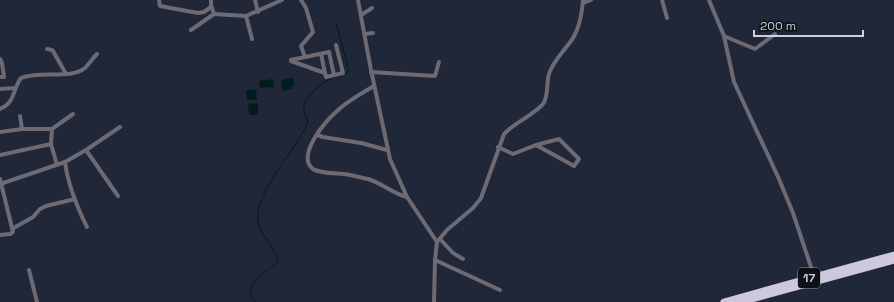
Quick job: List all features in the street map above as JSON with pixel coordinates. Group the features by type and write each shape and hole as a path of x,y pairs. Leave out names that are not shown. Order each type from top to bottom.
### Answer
{"highway":[{"name":"17","path":"724,302 894,255"},
{"name":"17","path":"741,302 894,260"}],"street":[{"path":"160,0 160,6 198,13 204,12 211,7"},
{"path":"210,0 214,14"},
{"path":"255,0 258,12"},
{"path":"191,30 214,14 246,16 258,12 282,0"},
{"path":"301,0 306,8 313,32 301,46 305,57"},
{"path":"358,0 387,150 407,197 439,240 453,253 463,259"},
{"path":"434,302 435,260 439,240 477,204 481,198 498,147 507,130 539,108 544,102 550,70 553,63 571,41 576,32 583,1 591,0"},
{"path":"662,0 667,18"},
{"path":"709,0 724,36 734,82 780,179 814,276"},
{"path":"361,15 372,8"},
{"path":"246,16 252,39"},
{"path":"365,34 373,33"},
{"path":"724,36 755,49 775,34"},
{"path":"321,54 326,77 343,73 336,45"},
{"path":"47,49 53,51 66,74"},
{"path":"325,73 291,60 329,52 334,75"},
{"path":"0,109 13,98 15,88 23,77 37,74 75,73 85,68 97,54"},
{"path":"0,77 4,77 1,61"},
{"path":"371,71 433,76 436,74 439,62"},
{"path":"374,86 336,111 317,135 308,154 308,160 313,169 367,179 376,182 399,195 407,197"},
{"path":"2,89 15,88"},
{"path":"0,132 22,129 52,129 73,114"},
{"path":"20,116 22,129"},
{"path":"0,184 65,162 120,127"},
{"path":"52,129 51,144 57,165"},
{"path":"317,135 361,143 387,150"},
{"path":"498,147 513,154 536,145 558,139 579,159 574,166 536,145"},
{"path":"0,155 51,144"},
{"path":"86,150 118,196"},
{"path":"65,162 75,199 87,228"},
{"path":"0,178 0,184 12,229"},
{"path":"0,235 10,234 12,229 33,217 39,212 40,209 46,206 75,199"},
{"path":"435,260 500,290"},
{"path":"29,270 37,302"}],"shaded area":[{"path":"293,78 294,86 292,86 292,89 282,91 281,80"},
{"path":"273,79 274,87 260,88 259,81"},
{"path":"246,90 256,90 257,100 247,100"},
{"path":"258,103 258,115 249,115 248,104"}],"waterway":[{"path":"255,302 250,293 251,287 257,278 278,261 274,251 259,226 258,215 261,202 267,188 303,133 308,122 304,109 306,100 325,82 349,71 336,23"}]}
